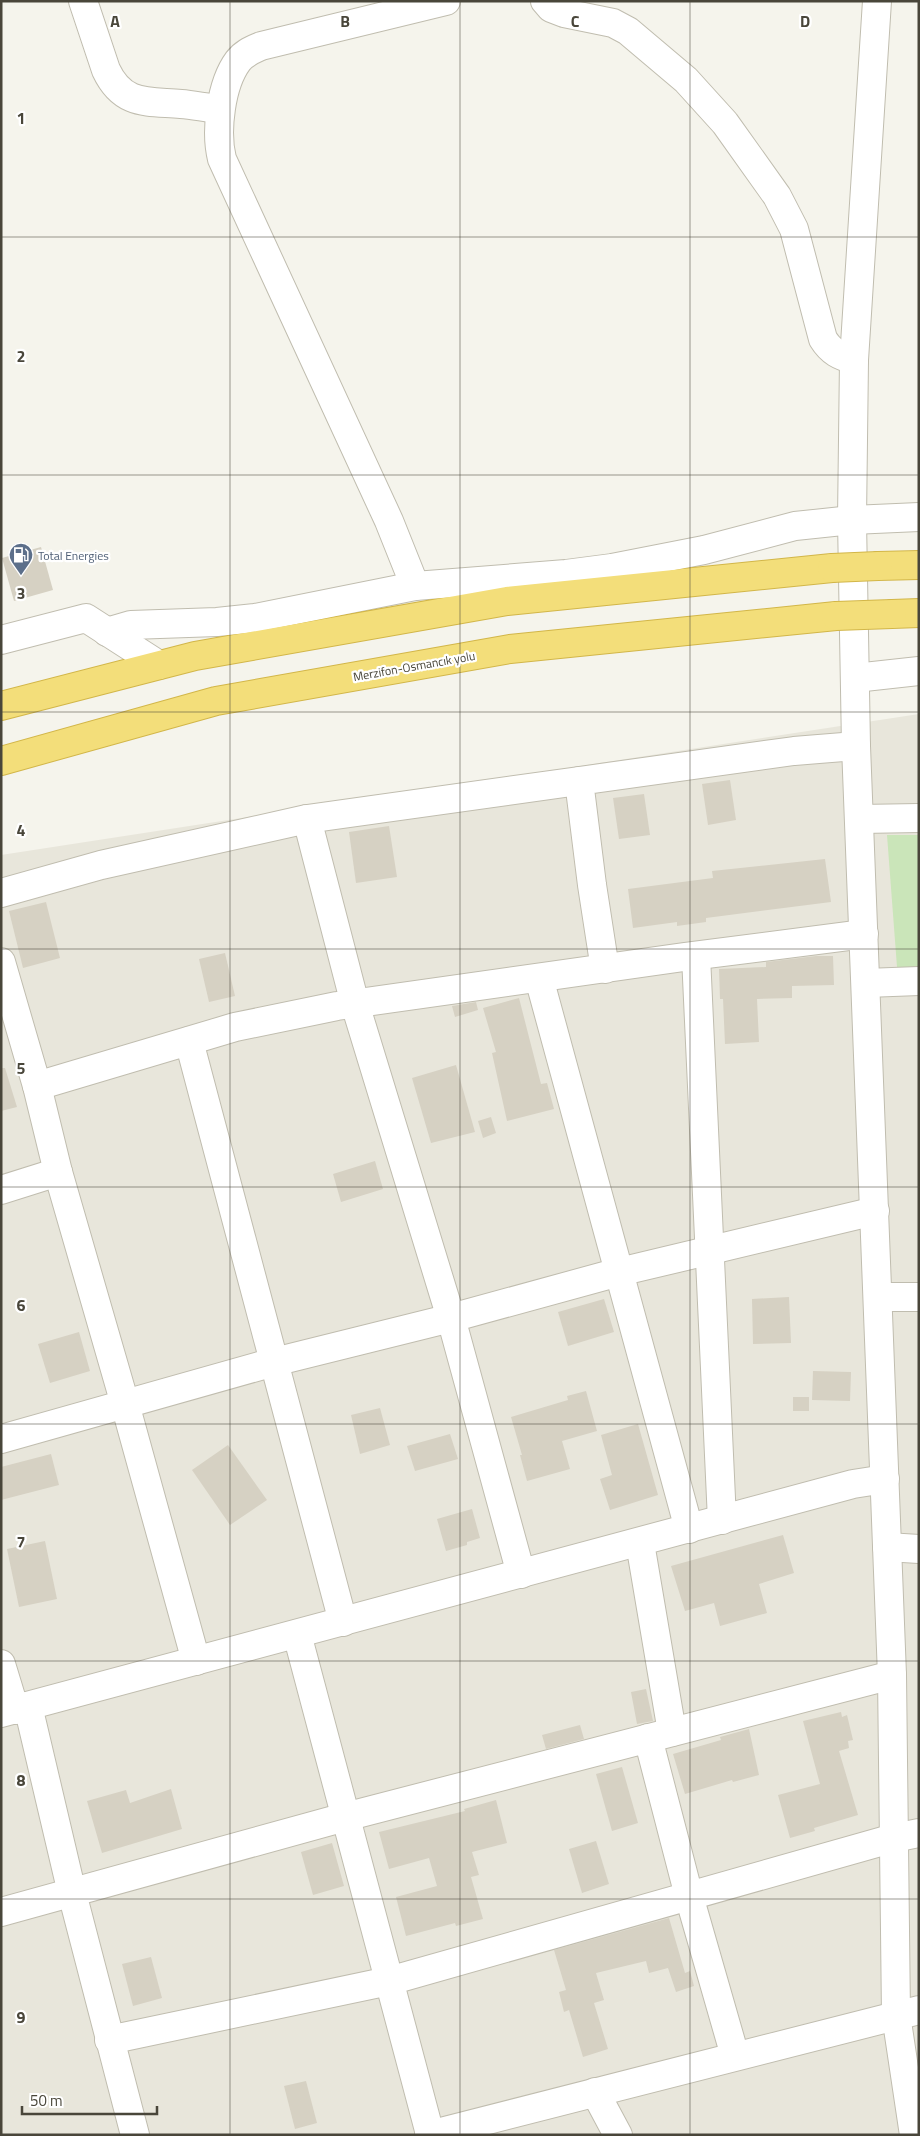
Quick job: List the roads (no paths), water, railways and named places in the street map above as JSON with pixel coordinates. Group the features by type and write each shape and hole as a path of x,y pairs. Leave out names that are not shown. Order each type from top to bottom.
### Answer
{"highway":[{"path":"1,706 195,656 507,601 832,568 919,565"},
{"name":"Merzifon-Osmancık yolu","path":"1,761 216,701 491,652 836,616 919,613"}],"street":[{"path":"83,1 106,70 110,78 123,93 141,102 182,104 220,110"},
{"path":"415,586 389,522 222,159 217,134 220,110 233,71 239,60 248,51 261,46 446,1"},
{"path":"545,1 551,8 564,13 613,22 628,31 705,99 725,122 786,211 799,243 823,339 828,348 838,355 854,360"},
{"path":"877,1 854,360 852,520 856,746 892,1675 906,1836 907,2013 914,2135"},
{"path":"107,632 131,626 217,622 255,618 415,586 566,574 612,568 704,550 795,526 852,520 919,517"},
{"path":"1,640 86,618 159,665"},
{"path":"855,678 919,671"},
{"path":"1,894 101,865 307,819 794,751 856,746"},
{"path":"579,781 605,969"},
{"path":"860,820 919,818"},
{"path":"307,819 355,1004 451,1318 521,1574"},
{"path":"37,1086 235,1027 355,1004 864,934"},
{"path":"696,956 722,1520"},
{"path":"1,962 37,1086 58,1172 196,1661"},
{"path":"539,978 689,1529"},
{"path":"866,983 919,981"},
{"path":"188,1041 343,1622"},
{"path":"1,1190 58,1172"},
{"path":"1,1439 274,1362 451,1318 619,1272 875,1211"},
{"path":"878,1297 919,1297"},
{"path":"15,1710 640,1543 853,1484 885,1478"},
{"path":"640,1543 660,1735 689,1896 735,2056"},
{"path":"887,1547 919,1549"},
{"path":"297,1634 429,2135 907,2013"},
{"path":"1,1664 72,1893 135,2135"},
{"path":"1,1912 345,1816 892,1675"},
{"path":"109,2040 389,1980 906,1836"},
{"path":"595,2092 618,2135"}],"place":[{"name":"Total Energies","path":"21,576"}]}
